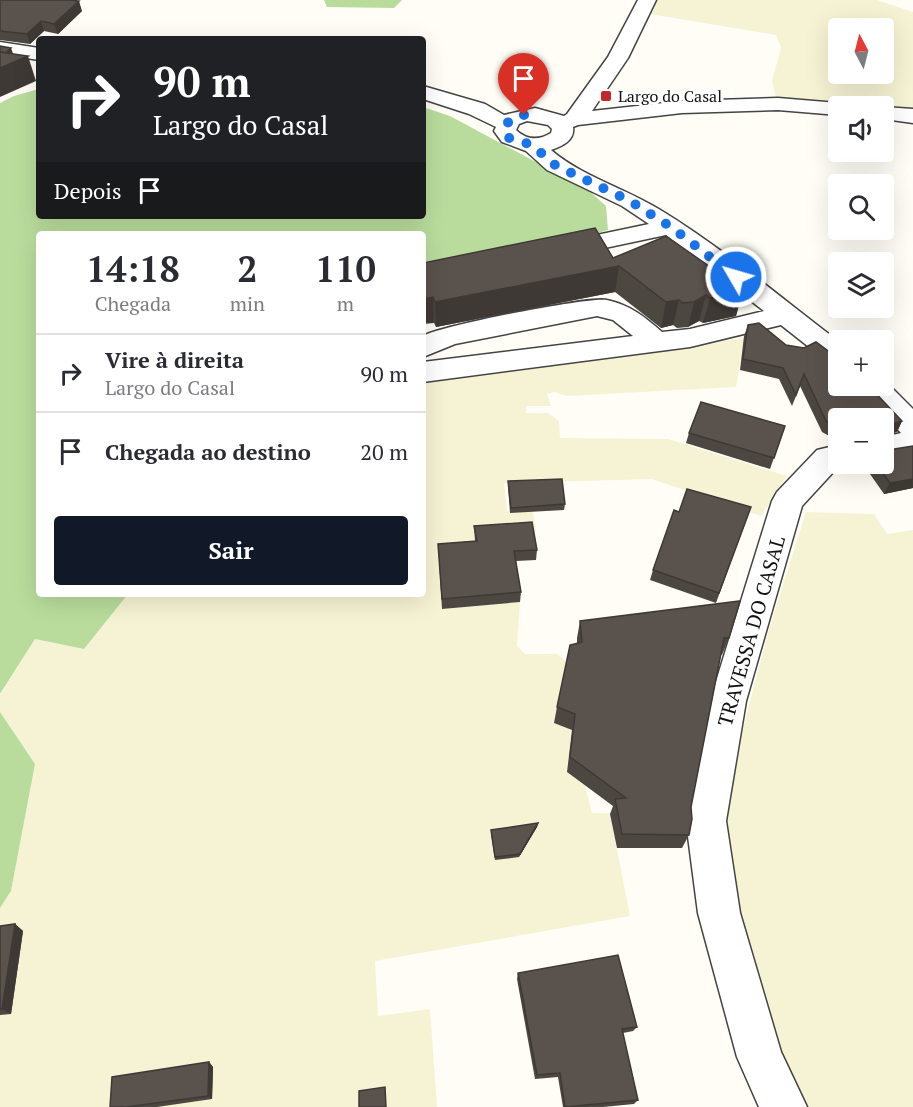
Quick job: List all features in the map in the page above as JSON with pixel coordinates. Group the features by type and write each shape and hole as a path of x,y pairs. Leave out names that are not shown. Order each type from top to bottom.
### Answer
{"street":[{"path":"532,145 556,141 561,136 568,122 618,58 647,0"},
{"path":"3,50 36,54"},
{"path":"426,93 477,109 506,124"},
{"path":"828,109 778,104 682,107 568,122 535,114 515,117 506,124 505,131 509,138 532,145 555,165 630,201 671,227 828,346"},
{"path":"894,114 913,116"},
{"path":"536,254 671,227"},
{"path":"426,346 436,340 455,335 597,307 607,307 628,317 656,343"},
{"path":"426,372 690,338 786,315"},
{"path":"882,396 913,427"},
{"path":"894,446 913,442"},
{"name":"TRAVESSA DO CASAL","path":"783,1107 760,1057 719,913 706,821 728,701 788,501 828,458"}],"shaded area":[{"path":"657,0 877,0 913,12 913,121 894,119 894,96 828,96 828,112 778,106 772,81 781,48 776,35 650,14"},
{"path":"744,338 736,387 567,396 554,392 547,394 551,406 526,406 526,413 548,413 559,421 560,438 668,439 787,476 761,516 652,479 504,483 507,511 533,511 536,532 475,537 477,551 442,609 520,602 517,646 525,654 557,654 567,662 572,730 567,772 585,786 592,813 610,813 630,916 375,961 378,1016 430,1009 437,1107 0,1107 0,908 11,891 35,764 0,712 0,695 35,639 84,649 126,597 426,597 426,380"},
{"path":"806,512 874,514 887,534 913,530 913,1107 806,1107 782,1054 752,968 723,837 736,755 769,629"}],"green space":[{"path":"324,0 402,0 394,8 327,7"},
{"path":"36,90 36,219 426,219 426,108 450,116 588,190 606,206 608,230 519,256 426,270 426,231 36,231 36,597 126,597 84,649 35,639 0,694 0,103"},
{"path":"0,712 35,764 11,891 0,908"}],"building":[{"path":"0,0 79,1 54,24 41,21 27,34 0,31"},
{"path":"0,46 11,48 6,53 0,52"},
{"path":"0,52 28,56 0,68"},
{"path":"595,228 613,258 666,236 743,290 710,298 706,295 694,302 683,303 679,300 666,302 619,266 435,302 433,297 426,298 426,262"},
{"path":"759,323 786,345 804,348 816,342 828,351 828,396 878,396 890,408 828,408 828,422 826,421 804,374 796,395 783,368 743,359 748,325"},
{"path":"701,402 785,426 774,458 689,433"},
{"path":"894,413 902,421 894,423"},
{"path":"913,446 913,479 890,483 883,474 894,474 894,449"},
{"path":"562,479 565,504 511,508 508,481"},
{"path":"687,489 751,507 719,593 653,570 674,510 679,512"},
{"path":"532,522 537,550 514,551 521,592 442,599 438,544 477,541 474,526"},
{"path":"740,601 729,638 724,638 691,807 692,819 689,835 622,834 615,799 626,798 570,757 575,714 557,707 570,645 582,642 580,621"},
{"path":"538,823 520,854 495,857 491,830"},
{"path":"15,924 2,1009 0,1009 0,926"},
{"path":"618,955 637,1027 622,1029 638,1100 565,1107 560,1073 537,1075 518,973"},
{"path":"209,1062 208,1096 110,1107 112,1077"},
{"path":"385,1087 386,1107 359,1107 359,1091"}],"place":[{"name":"Largo do Casal","path":"606,96"}],"route":[{"path":"524,115 515,117 506,124 505,131 509,138 522,144 532,145 555,165 630,201 671,227 736,277"}]}
